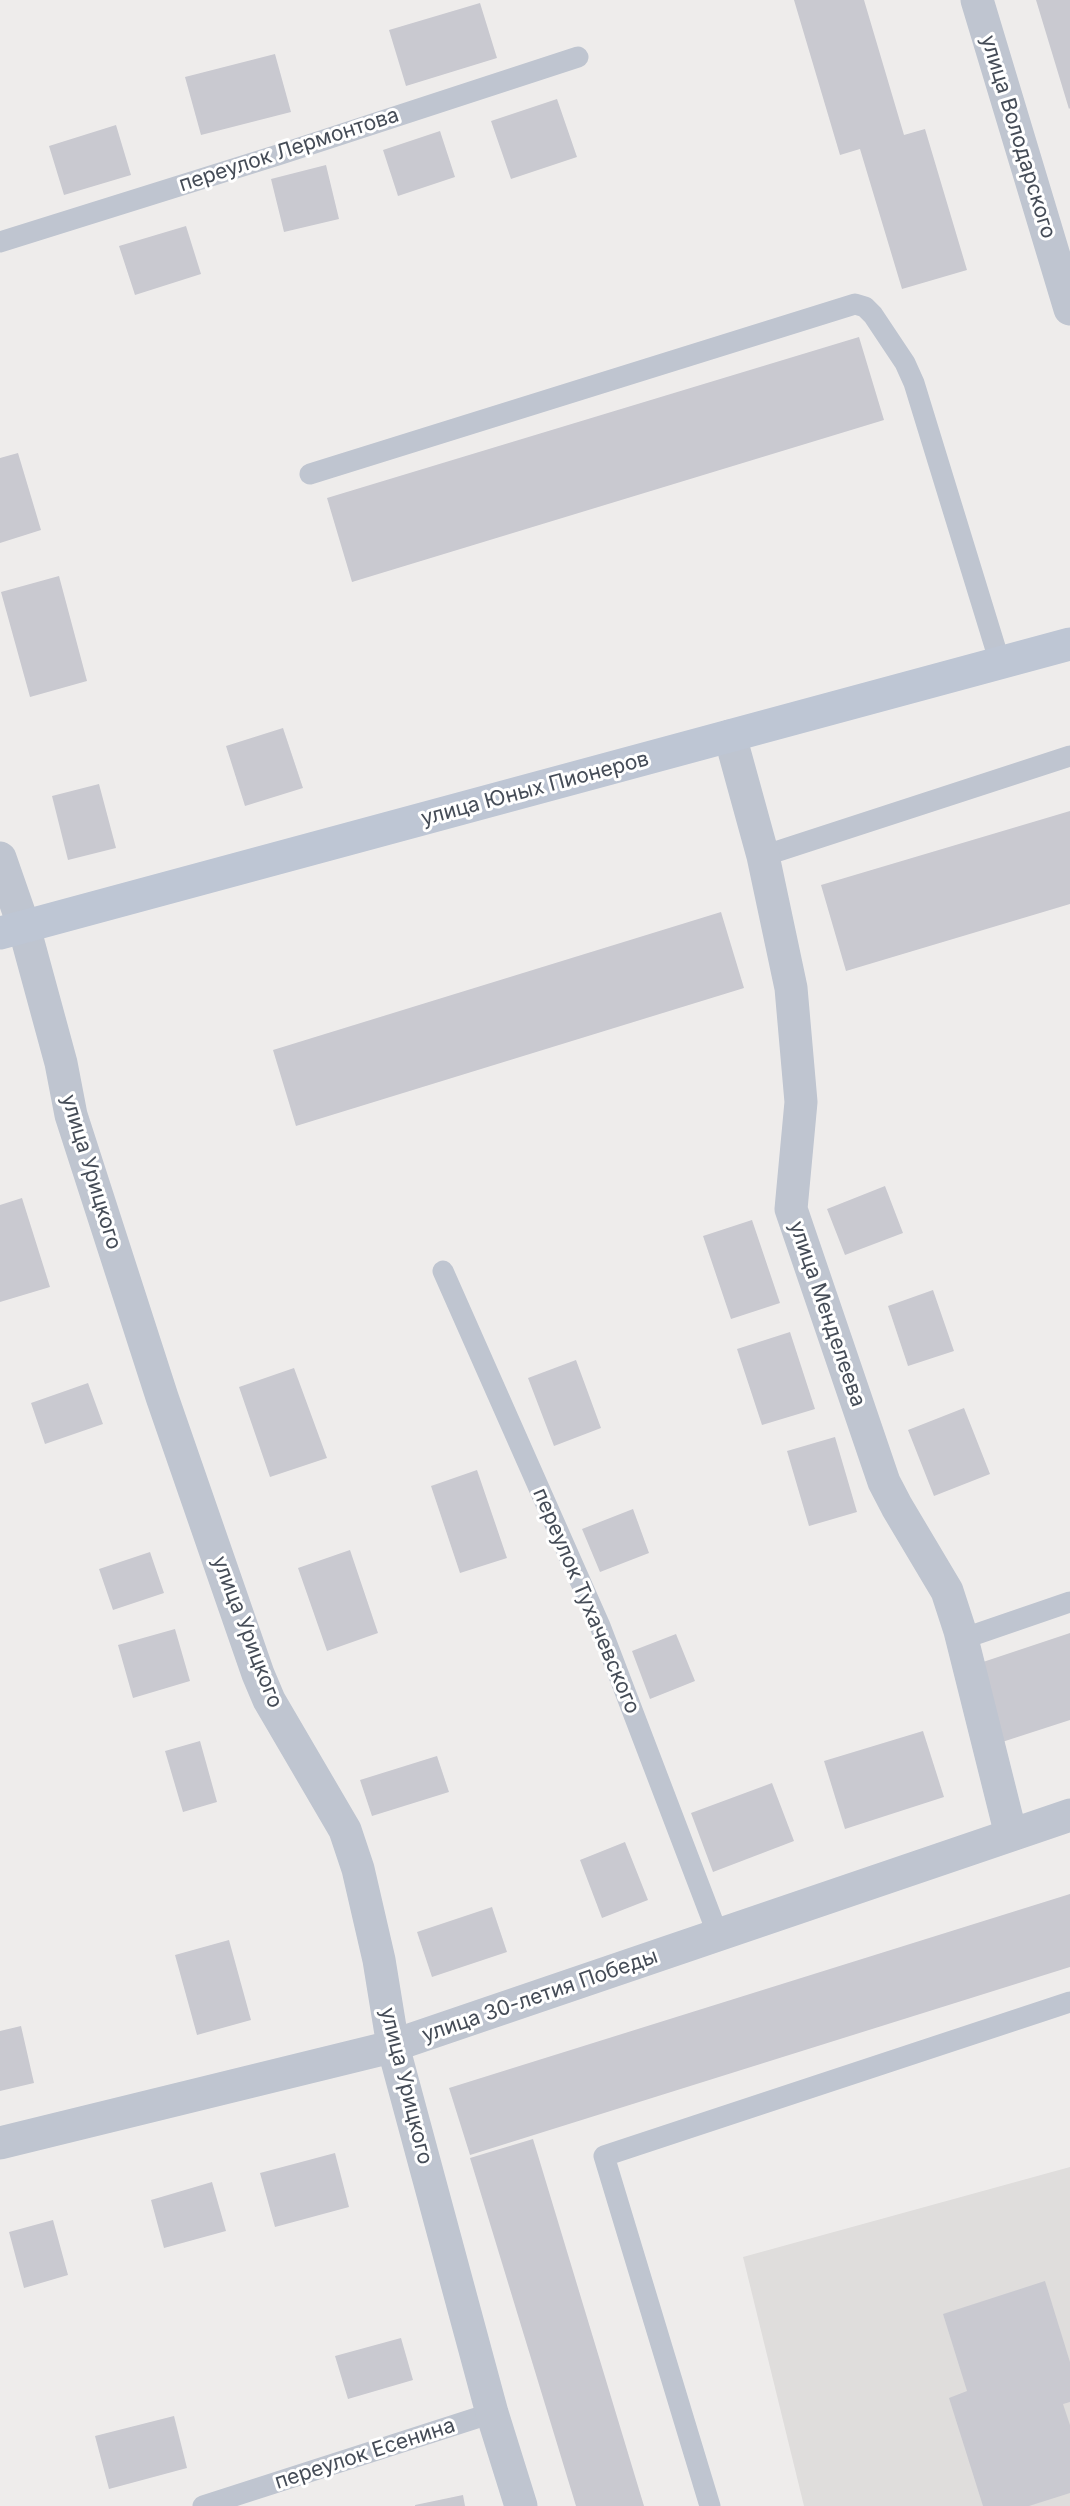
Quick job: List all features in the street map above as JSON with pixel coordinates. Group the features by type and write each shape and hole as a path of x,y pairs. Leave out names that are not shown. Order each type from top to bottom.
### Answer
{"main road":[{"name":"улица Юных Пионеров","path":"12,930 1070,644"}],"street":[{"name":"улица Володарского","path":"977,0 1070,309"},
{"name":"улица Менделеева","path":"730,736 763,856 791,988 801,1102 799,1143 792,1181 791,1209 884,1482 947,1591 962,1639 1011,1835"},
{"name":"улица Урицкого","path":"0,858 12,930 62,1063 71,1115 162,1397 258,1674 269,1700 329,1800 349,1840 379,1960 393,2046 492,2413 521,2506"},
{"name":"улица 30-летия Победы","path":"0,2144 393,2046 1070,1815"}],"lane":[{"name":"переулок Лермонтова","path":"0,242 281,154 578,57"},
{"path":"310,474 855,304 865,307 873,315 905,363 914,383 1000,663"},
{"path":"763,856 1070,756"},
{"name":"переулок Тухачевского","path":"443,1271 600,1626 718,1935"},
{"path":"962,1639 1070,1602"},
{"path":"710,2506 604,2156 1070,2002"},
{"name":"переулок Есенина","path":"203,2506 492,2413"}],"shaded area":[{"path":"1070,2167 1070,2506 804,2506 743,2257"}],"building":[{"path":"794,0 864,0 904,135 925,129 967,270 902,289 860,149 840,155"},
{"path":"1036,0 1070,0 1069,109"},
{"path":"480,3 497,58 406,86 389,30"},
{"path":"275,54 291,112 201,135 185,77"},
{"path":"557,99 577,157 511,179 491,121"},
{"path":"116,125 131,175 64,195 49,146"},
{"path":"440,131 455,177 398,196 383,150"},
{"path":"326,165 339,219 284,232 271,179"},
{"path":"186,226 201,274 135,295 119,246"},
{"path":"859,337 884,420 352,582 327,498"},
{"path":"18,453 41,530 0,543 0,458"},
{"path":"59,576 87,681 30,697 1,592"},
{"path":"283,728 303,788 245,806 226,746"},
{"path":"99,784 116,848 68,860 52,796"},
{"path":"1070,811 1070,904 846,971 821,885"},
{"path":"721,912 744,988 296,1126 273,1050"},
{"path":"885,1186 903,1233 845,1255 827,1209"},
{"path":"22,1198 50,1287 0,1302 0,1205"},
{"path":"752,1220 780,1303 731,1319 703,1236"},
{"path":"933,1290 954,1351 908,1366 888,1306"},
{"path":"790,1332 815,1409 762,1425 737,1349"},
{"path":"576,1360 601,1428 554,1446 528,1378"},
{"path":"294,1368 327,1458 270,1477 239,1387"},
{"path":"88,1383 103,1424 45,1444 31,1403"},
{"path":"964,1408 990,1474 934,1496 908,1430"},
{"path":"835,1437 857,1512 809,1526 787,1451"},
{"path":"477,1470 507,1558 460,1573 431,1486"},
{"path":"633,1509 649,1553 600,1572 582,1529"},
{"path":"350,1550 378,1633 327,1651 298,1568"},
{"path":"150,1552 164,1593 113,1610 99,1569"},
{"path":"175,1629 190,1681 133,1698 118,1645"},
{"path":"1070,1633 1070,1720 999,1743 974,1665"},
{"path":"676,1634 695,1681 650,1699 632,1651"},
{"path":"923,1731 944,1797 845,1829 824,1761"},
{"path":"200,1741 217,1802 183,1812 165,1751"},
{"path":"437,1756 449,1792 372,1816 360,1780"},
{"path":"772,1783 794,1841 713,1872 691,1813"},
{"path":"625,1842 648,1900 602,1918 580,1860"},
{"path":"1070,1894 1070,1967 470,2155 449,2088"},
{"path":"492,1907 507,1952 432,1977 417,1932"},
{"path":"229,1940 251,2020 197,2035 175,1955"},
{"path":"21,2026 34,2083 0,2091 0,2031"},
{"path":"533,2139 644,2506 576,2506 470,2158"},
{"path":"335,2153 349,2207 275,2227 260,2173"},
{"path":"212,2182 226,2231 164,2248 151,2200"},
{"path":"53,2220 68,2275 24,2288 9,2232"},
{"path":"1045,2281 1070,2362 1070,2402 1063,2404 1070,2425 1070,2493 1029,2506 983,2506 949,2398 967,2391 943,2314"},
{"path":"401,2338 413,2380 348,2399 335,2356"},
{"path":"174,2416 187,2468 109,2489 95,2436"},
{"path":"463,2495 465,2506 415,2506 415,2505"}]}
